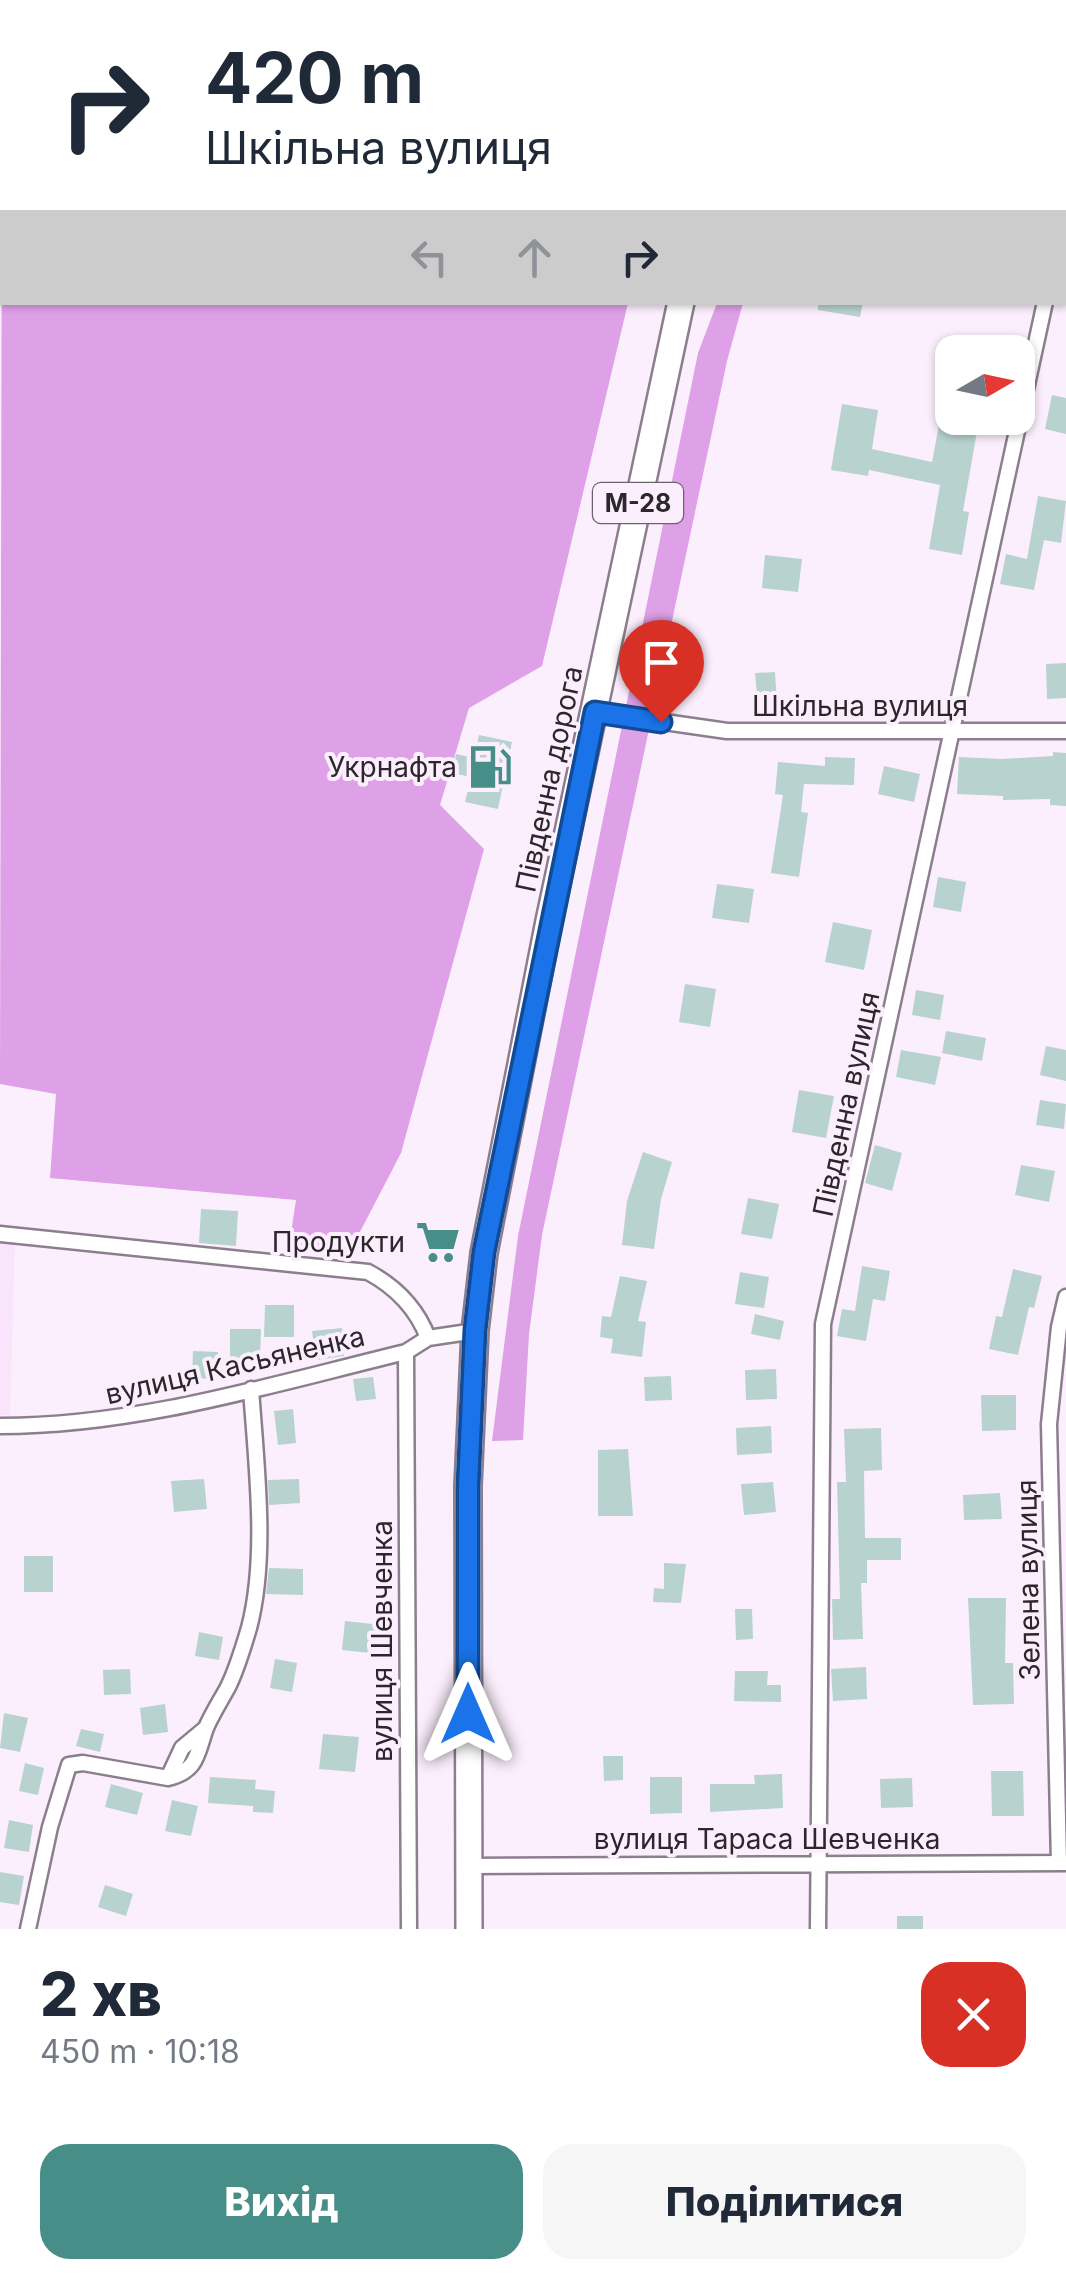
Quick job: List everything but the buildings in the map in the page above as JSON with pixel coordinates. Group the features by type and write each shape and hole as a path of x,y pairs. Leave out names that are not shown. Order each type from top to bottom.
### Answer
{"highway":[{"name":"Південна дорога","path":"469,1929 468,1486 475,1330 484,1252 680,305"}],"street":[{"path":"672,344 692,305"},
{"name":"Південна вулиця","path":"818,1929 823,1324 1044,305"},
{"name":"Шкільна вулиця","path":"595,712 727,731 1066,730"},
{"path":"0,1234 368,1272 400,1295 420,1317 428,1338"},
{"name":"Зелена вулиця","path":"1063,1863 1049,1424 1059,1327 1066,1298"},
{"name":"вулиця Касьяненка","path":"0,1426 100,1421 406,1352 428,1338 475,1330"},
{"name":"вулиця Шевченка","path":"406,1352 409,1929"},
{"path":"28,1929 50,1826 69,1766 83,1762 168,1778 191,1768 200,1755 206,1728 230,1682 253,1604 258,1548 257,1469 250,1389"},
{"name":"вулиця Тараса Шевченка","path":"468,1866 1063,1863"}],"shaded area":[{"path":"2,305 628,305 542,666 469,708 440,805 484,849 401,1153 349,1253 289,1246 296,1200 50,1178 56,1094 0,1084"},
{"path":"716,305 742,305 727,361 542,1235 529,1334 523,1440 492,1441 518,1236 698,353"},
{"path":"0,1242 15,1243 10,1415 0,1415"}],"place":[{"name":"Укрнафта","path":"490,767"},
{"name":"Продукти","path":"438,1242"}],"route":[{"path":"468,1714 468,1486 475,1330 484,1252 514,1095 595,712 661,722"}]}
